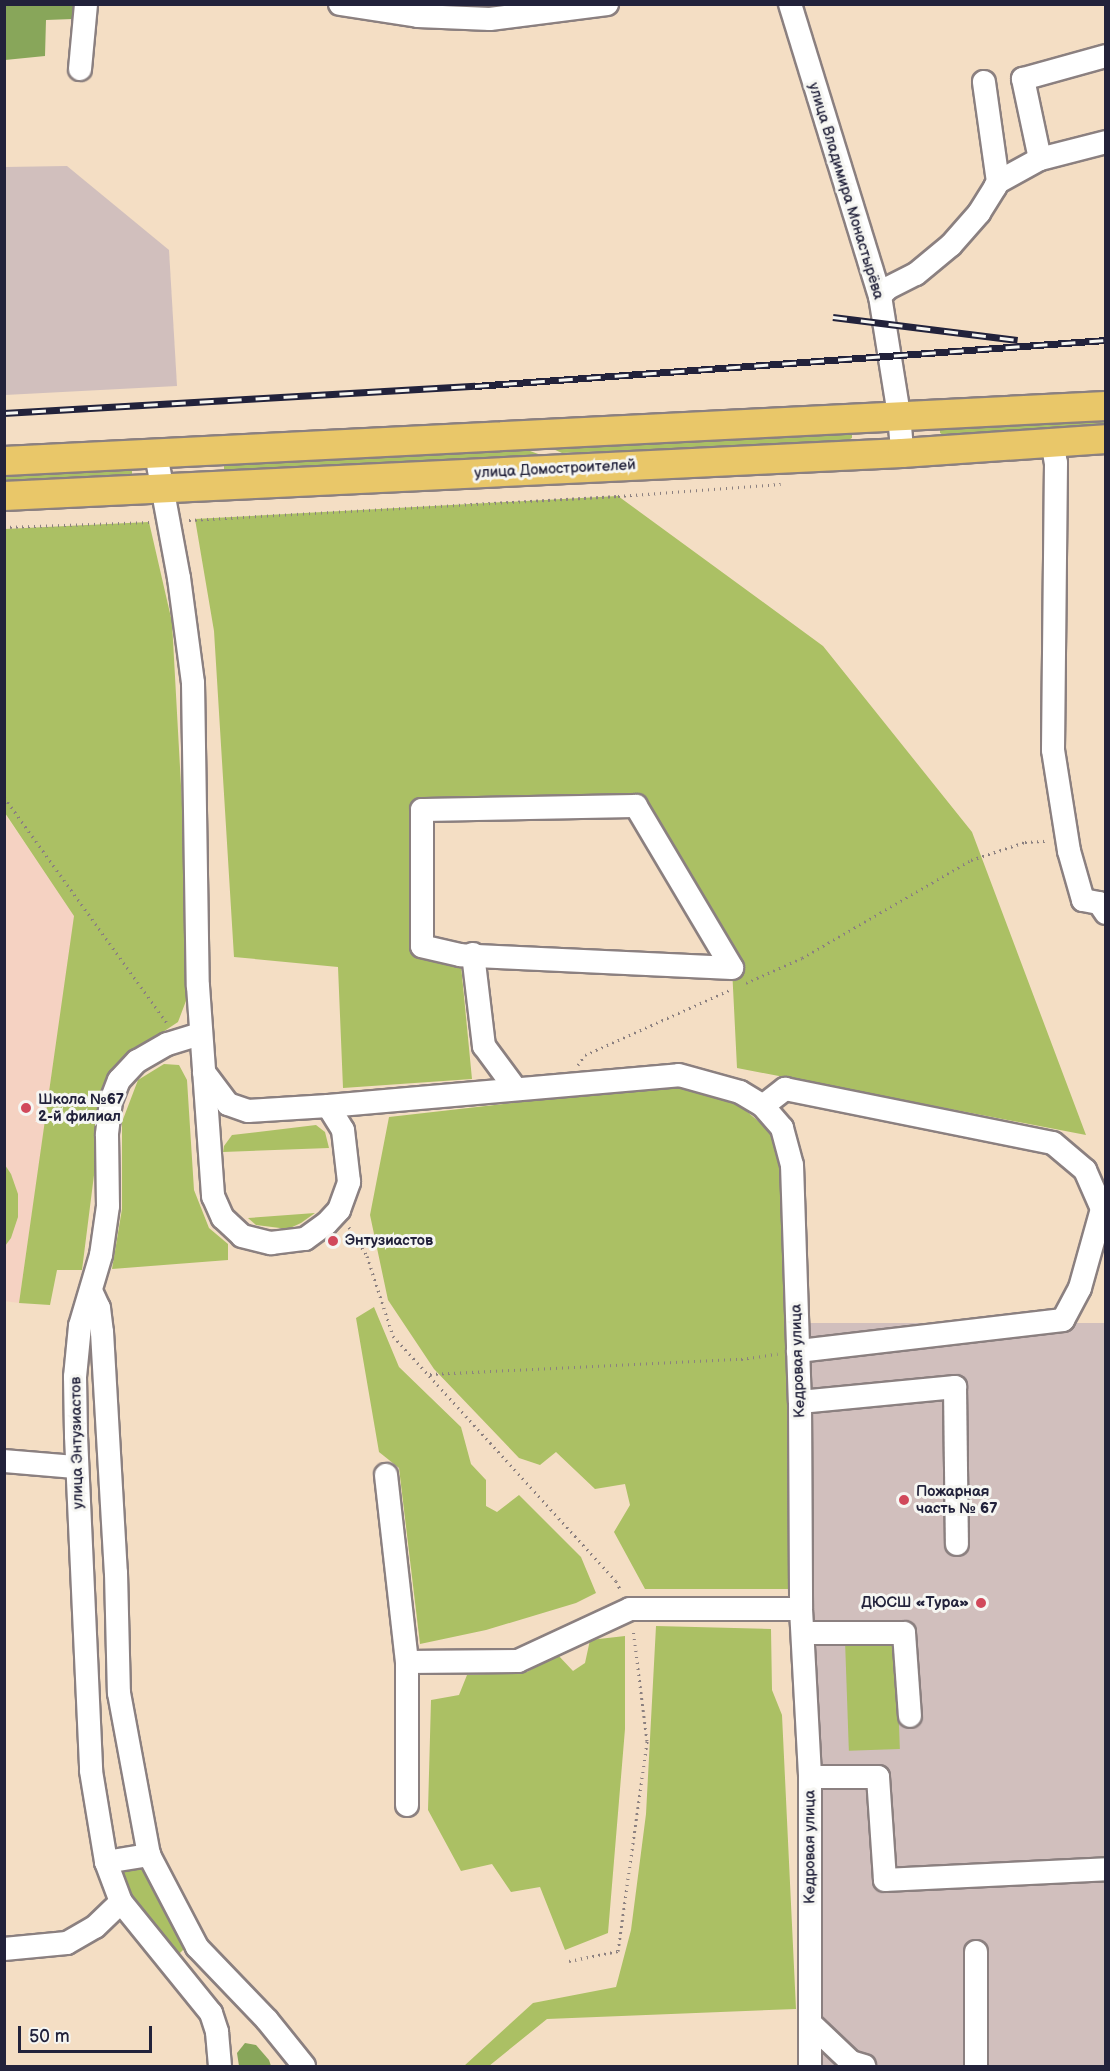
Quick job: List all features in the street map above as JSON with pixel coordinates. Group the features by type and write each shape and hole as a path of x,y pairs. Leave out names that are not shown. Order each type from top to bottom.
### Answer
{"main road":[{"path":"4,461 1106,406"},
{"name":"улица Домостроителей","path":"4,496 902,453 1106,439"}],"street":[{"path":"80,69 86,4"},
{"path":"340,4 418,16 490,19 558,7 607,4"},
{"name":"улица Владимира Монастырёва","path":"790,4 879,296 899,415 902,453"},
{"path":"1040,159 1023,79 1106,56"},
{"path":"984,82 998,182"},
{"path":"879,296 888,288 916,274 951,245 980,213 998,182 1040,159 1106,142"},
{"path":"1052,441 1056,463 1053,750 1069,839 1069,851 1083,900 1099,903 1106,913"},
{"path":"156,454 179,578 193,683 190,1037 204,1072 213,1196 222,1218 242,1236 270,1243 305,1239 326,1224 339,1210 349,1182 343,1130 328,1106"},
{"path":"636,806 732,968 473,954 460,955 422,946 422,810 636,806"},
{"path":"473,954 484,1046 515,1088"},
{"name":"улица Энтузиастов","path":"190,1037 137,1061 119,1080 111,1101 107,1135 108,1206 100,1255 81,1326 75,1377 76,1467 91,1771 106,1862 121,1902 211,2013 217,2032 220,2067"},
{"name":"Кедровая улица","path":"204,1072 228,1104 248,1111 679,1075 740,1092 763,1106 782,1128 792,1165 800,1402 801,1609 810,1778 810,2067"},
{"path":"763,1106 785,1089 1053,1143 1085,1170 1102,1209 1080,1288 1063,1320 798,1351"},
{"path":"90,1291 99,1308 102,1332 116,1573 119,1693 149,1855 197,1947 267,2020 304,2067"},
{"path":"800,1402 955,1387 957,1544"},
{"path":"4,1461 76,1467"},
{"path":"386,1475 406,1662 407,1804"},
{"path":"82,1576 116,1573"},
{"path":"406,1662 518,1661 630,1609 801,1609"},
{"path":"803,1633 904,1633 910,1716"},
{"path":"810,1778 878,1777 885,1880 1106,1869"},
{"path":"106,1862 149,1855"},
{"path":"4,1949 67,1943 95,1927 121,1902"},
{"path":"173,1966 197,1947"},
{"path":"976,1952 976,2067"},
{"path":"810,2023 851,2062 864,2067"}],"path":[{"path":"4,527 168,521 618,496 788,483"},
{"path":"4,797 190,1037"},
{"path":"564,1083 585,1055 802,958 971,861 1025,842 1069,839"},
{"path":"339,1210 367,1256 393,1336 616,1581 630,1609 647,1741 618,1951 569,1961"},
{"path":"430,1374 741,1359 798,1351"}],"shaded area":[{"path":"67,166 169,250 177,386 5,395 5,167"},
{"name":"Школа №67 2-й филиал","path":"4,813 75,915 19,1303 4,1301"},
{"path":"806,1323 1105,1323 1105,2066 806,2066"}],"green space":[{"path":"6,5 73,5 73,19 46,20 45,56 5,60"},
{"path":"1105,417 1105,428 945,436 940,433 940,427"},
{"path":"852,433 852,438 847,441 562,453 542,444"},
{"path":"519,447 541,455 229,473 224,471 224,465 228,461"},
{"path":"127,468 132,470 132,476 5,485 4,474"},
{"path":"618,496 823,646 972,832 1086,1135 737,1068 732,968 636,806 422,810 422,946 460,955 472,1079 343,1088 338,967 234,957 214,631 195,519"},
{"path":"149,522 172,622 192,985 178,1022 122,1059 105,1088 82,1270 57,1270 50,1305 19,1303 74,916 5,813 5,529"},
{"path":"164,1064 179,1065 187,1080 194,1190 209,1228 228,1244 228,1260 112,1269 122,1209 122,1122 138,1080"},
{"path":"689,1083 738,1104 777,1137 786,1172 786,1344 793,1589 645,1589 614,1532 630,1505 625,1484 595,1489 556,1452 540,1465 519,1458 434,1369 388,1300 370,1215 389,1117"},
{"path":"316,1125 325,1132 329,1148 223,1152 224,1146 232,1135"},
{"path":"5,1165 18,1194 18,1217 11,1238 5,1246"},
{"path":"315,1213 288,1229 256,1225 248,1218"},
{"path":"374,1307 399,1367 461,1427 471,1464 486,1480 486,1506 497,1512 519,1495 581,1557 596,1593 576,1603 486,1630 420,1644 399,1468 379,1452 356,1318"},
{"path":"656,1626 771,1629 772,1690 782,1715 796,2009 547,2019 489,2066 464,2066 533,2003 616,1987 631,1930 646,1814"},
{"path":"625,1636 625,1729 608,1933 565,1950 540,1887 511,1892 492,1864 461,1871 428,1810 431,1700 459,1695 467,1675 527,1672 557,1654 573,1671 585,1663 590,1640"},
{"path":"896,1639 900,1749 849,1751 845,1641"},
{"path":"142,1862 186,1942 184,1949 177,1956 133,1904 113,1869"},
{"path":"245,2043 256,2045 269,2060 271,2066 239,2066 237,2053"}],"railway":[{"path":"833,317 1018,340"},
{"path":"4,413 475,386 1106,340"}],"place":[{"name":"Школа №67 2-й филиал","path":"26,1108"},
{"name":"Энтузиастов","path":"333,1241"},
{"name":"Пожарная часть № 67","path":"904,1500"},
{"name":"ДЮСШ «Тура»","path":"981,1603"}]}
